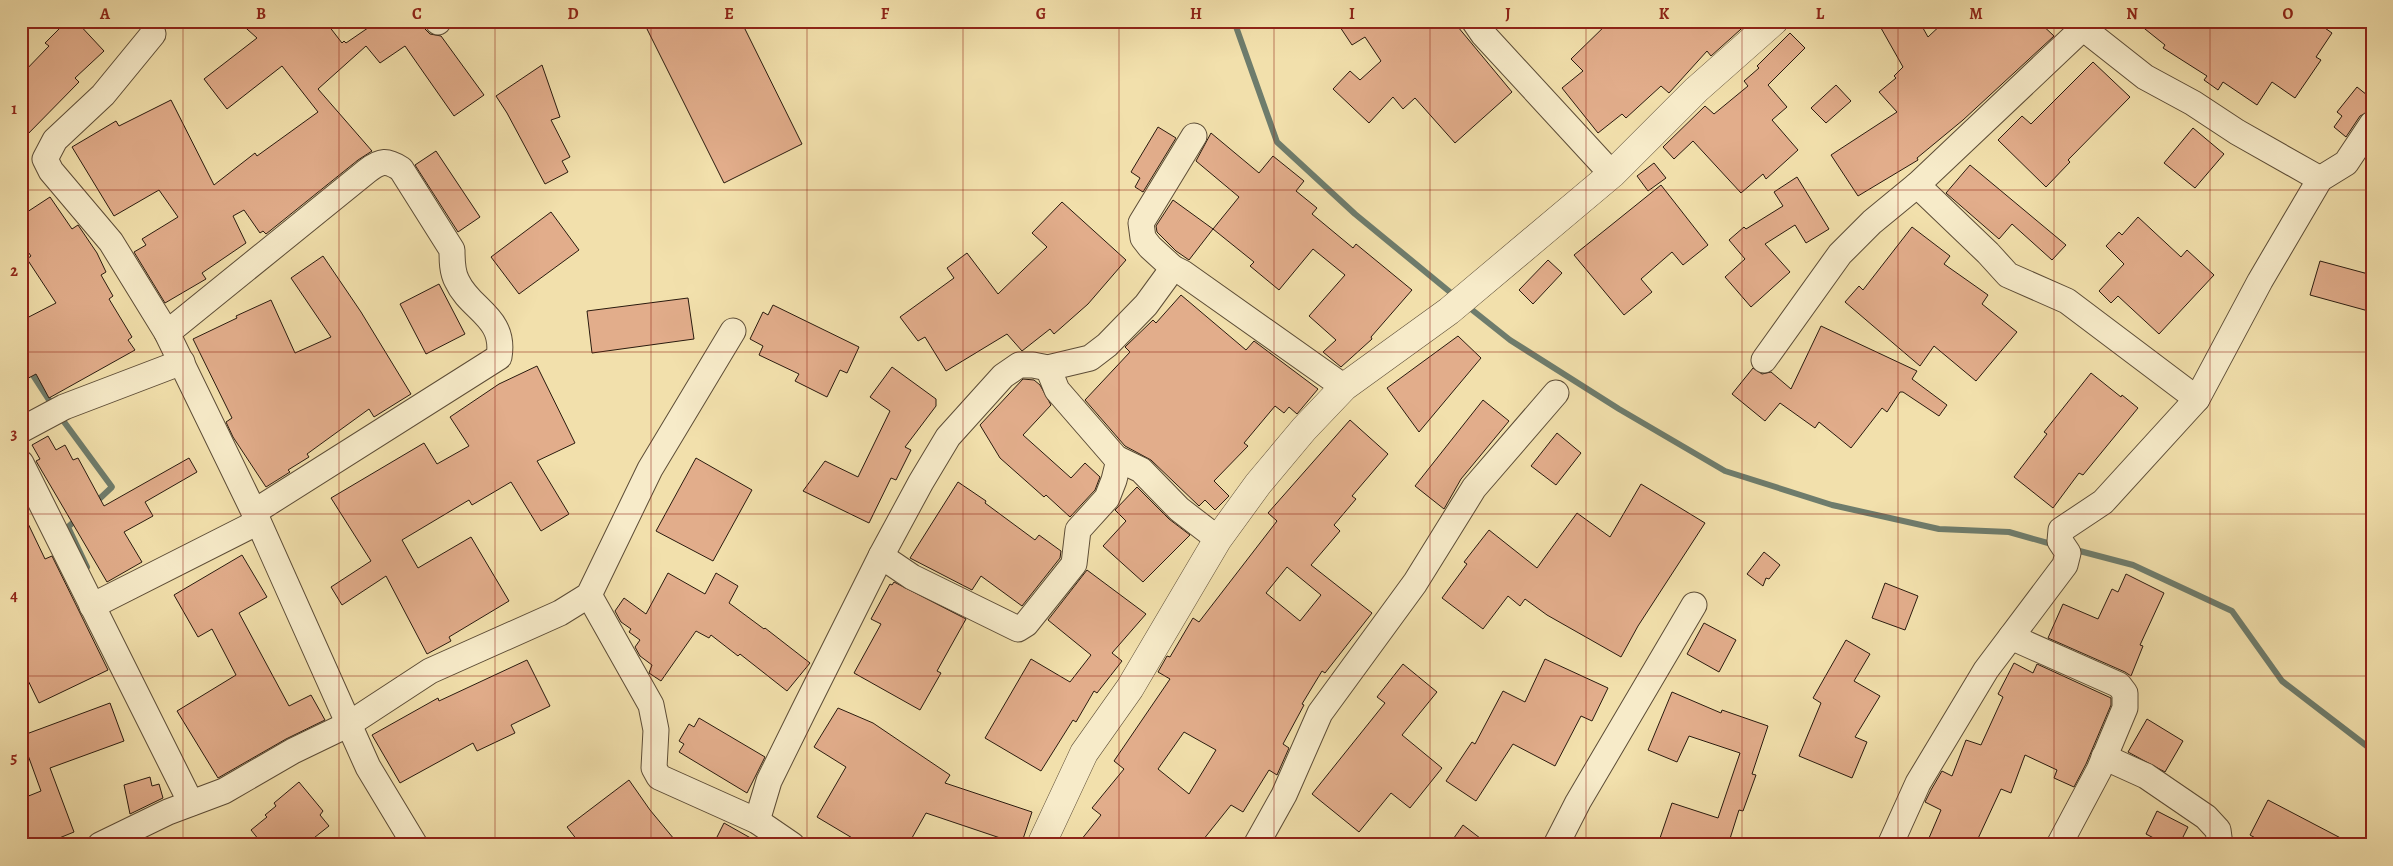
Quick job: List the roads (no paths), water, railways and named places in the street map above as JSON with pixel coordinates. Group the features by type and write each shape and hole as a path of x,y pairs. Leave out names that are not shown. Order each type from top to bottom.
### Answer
{"street":[{"path":"1474,21 1483,34 1612,174"},
{"path":"1040,845 1084,754 1130,688 1218,540 1258,484 1304,429 1344,387 1449,311 1612,174 1696,90 1774,21"},
{"path":"1764,360 1840,254 1872,222 1916,185 2079,25 2145,77 2193,103 2237,132 2320,179"},
{"path":"153,34 103,95 55,140 45,159 51,171 112,242 182,362 256,517 368,766 415,845"},
{"path":"1890,845 1918,783 1986,670 2065,565 2068,553 2060,541 2061,530 2103,502 2197,399 2260,281 2320,179 2346,164 2372,124"},
{"path":"1194,136 1141,223 1143,238 1173,268 1183,273 1344,387"},
{"path":"92,606 256,517 499,357 501,347 497,329 457,282 452,264 452,250 401,169 389,161 379,162 367,171 166,333"},
{"path":"1916,185 1988,253 2008,275 2067,301 2197,399"},
{"path":"757,821 769,781 881,556 948,437 1003,376 1019,365 1048,368 1090,358 1107,345 1146,304 1173,268"},
{"path":"100,845 168,812 224,791 293,752 349,724 430,671 560,613 589,595 650,469 733,331"},
{"path":"21,430 64,407 182,362"},
{"path":"881,556 912,577 1018,630 1026,624 1074,564 1078,530 1107,498 1118,464 1116,458 1057,390 1050,377 1048,368"},
{"path":"1256,845 1284,795 1320,714 1415,583 1474,488 1556,393"},
{"path":"1116,458 1142,470 1178,509 1218,540"},
{"path":"21,463 191,803"},
{"path":"589,595 651,705 656,730 654,768 659,777 757,821 792,845"},
{"path":"1556,845 1578,802 1694,605"},
{"path":"2011,637 2119,685 2125,692 2125,708 2104,757 2059,845"},
{"path":"2104,757 2146,776 2206,817 2218,830 2220,845"}],"waterway":[{"path":"21,29 32,21"},
{"path":"1234,21 1277,142 1355,214 1456,297"},
{"path":"1466,305 1510,340 1619,409 1725,471 1832,505 1939,529 2009,532 2055,545"},
{"path":"29,369 53,406"},
{"path":"59,415 112,487 95,503"},
{"path":"78,518 68,527 87,567"},
{"path":"2072,549 2133,565 2232,611 2282,681 2372,750"}]}
